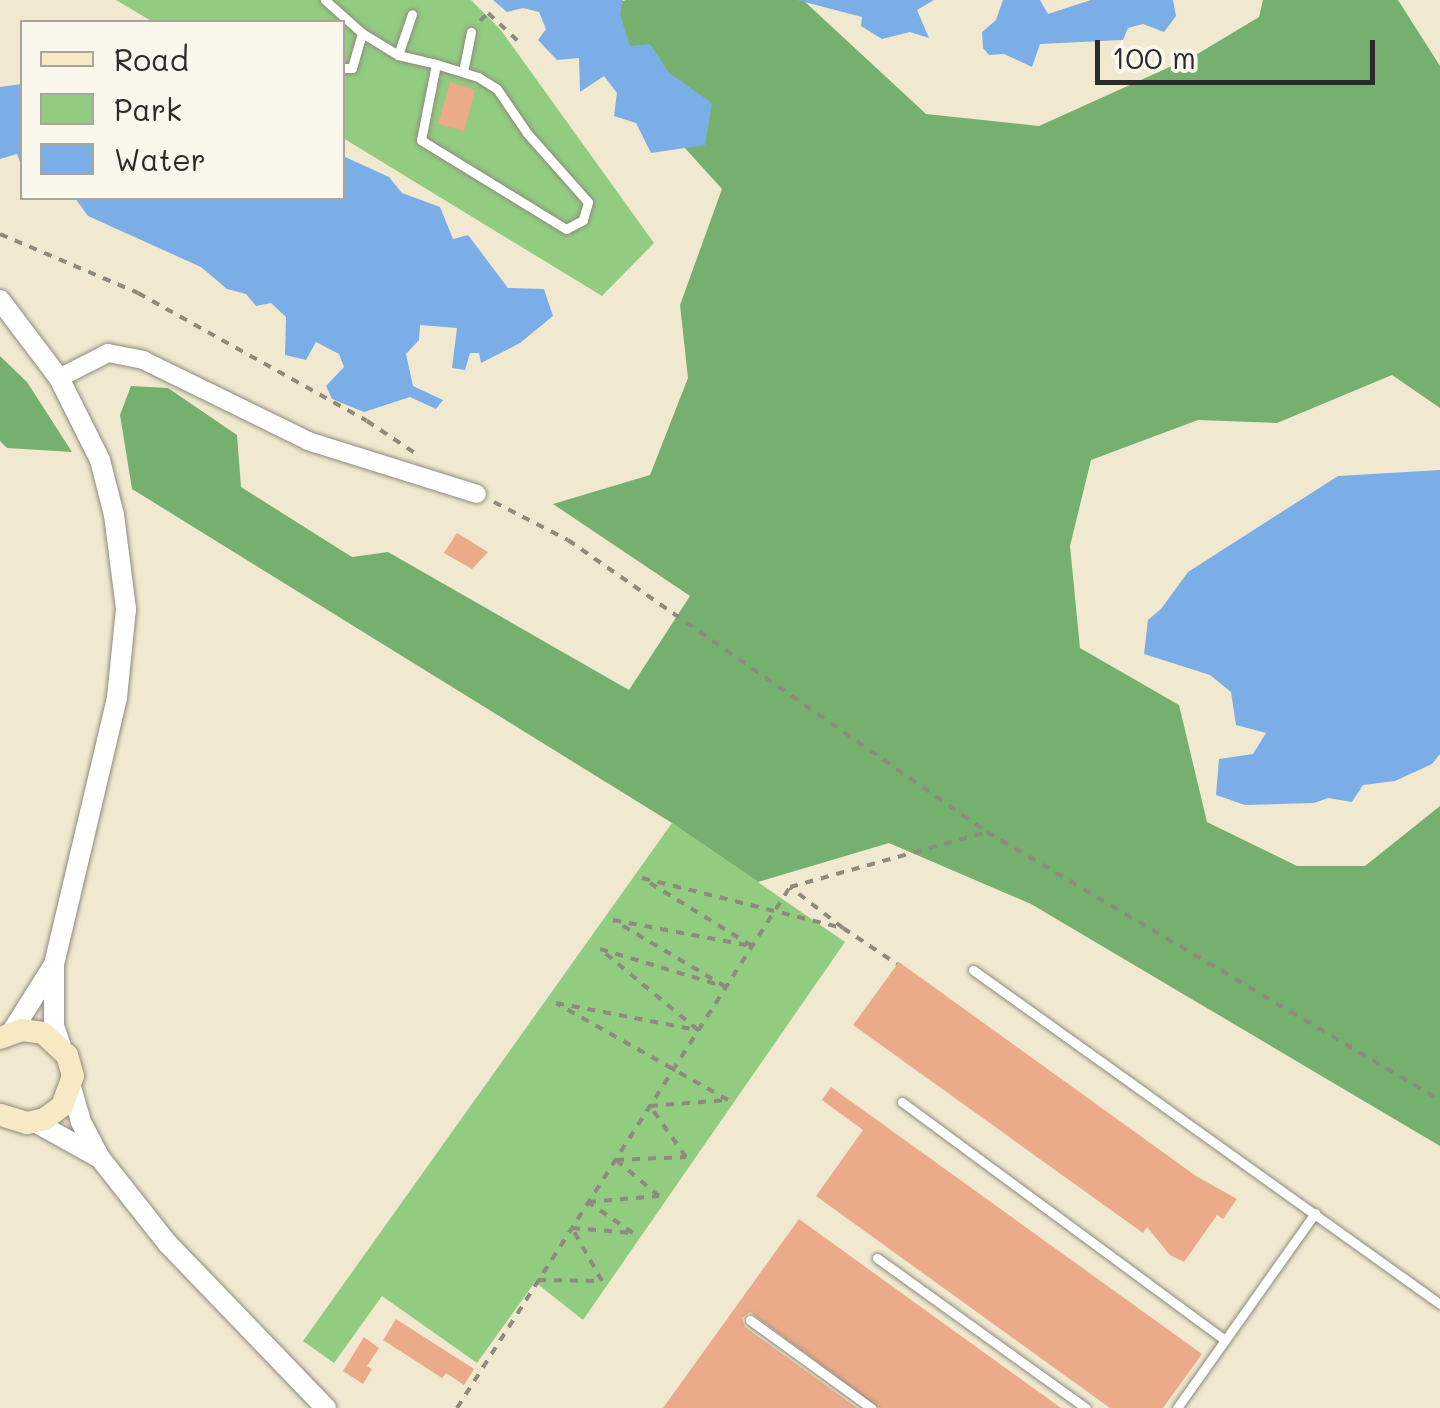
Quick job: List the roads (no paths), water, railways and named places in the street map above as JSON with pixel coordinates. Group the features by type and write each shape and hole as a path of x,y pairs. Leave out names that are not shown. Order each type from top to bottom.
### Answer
{"main road":[{"path":"4,1035 43,1033 61,1046 71,1065 71,1087 54,1114 13,1124"}],"street":[{"path":"0,300 59,378 100,460 114,515 126,610 117,698 54,964 54,1026 61,1046"},
{"path":"59,378 108,353 143,360 308,440 476,494"},
{"path":"4,1035 54,964"},
{"path":"71,1087 81,1122 100,1158 168,1244 326,1408"},
{"path":"13,1124 100,1158"}],"lane":[{"path":"327,1 362,34 398,55 436,64 463,72 497,89 527,133 588,202 583,220 566,229 421,140 436,64"},
{"path":"398,55 412,14"},
{"path":"463,72 471,32"},
{"path":"345,68 352,68 362,34"},
{"path":"973,970 1440,1304"},
{"path":"902,1102 1225,1340"},
{"path":"1176,1408 1315,1213"},
{"path":"877,1258 1086,1408"},
{"path":"750,1320 871,1408"}],"water":[{"path":"493,0 623,0 620,14 630,46 650,44 669,73 712,103 705,145 651,153 636,123 614,116 617,93 604,76 580,92 579,58 557,60 538,40 546,29 539,12 523,8 507,12"},
{"path":"797,0 934,0 917,10 929,38 910,32 882,39 861,26 862,17"},
{"path":"1003,0 1040,0 1048,14 1091,0 1173,0 1176,16 1164,32 1143,24 1128,28 1123,40 1040,44 1032,67 1004,54 989,55 983,48 982,32 996,20"},
{"path":"20,84 20,162 17,154 0,159 0,87"},
{"path":"345,157 389,177 402,193 440,207 453,239 468,235 508,288 544,289 553,316 520,343 481,363 479,353 470,353 465,370 452,368 457,328 420,325 419,340 406,354 413,386 443,400 436,409 410,397 364,412 332,399 326,386 344,367 339,354 316,342 306,360 285,355 286,317 271,303 256,306 246,294 227,289 201,267 88,216 76,200 345,200"},
{"path":"1440,470 1440,754 1432,764 1395,781 1363,785 1352,802 1328,798 1314,803 1245,805 1216,795 1219,759 1253,754 1266,733 1236,725 1231,692 1210,675 1144,654 1148,620 1188,572 1338,476"}]}
